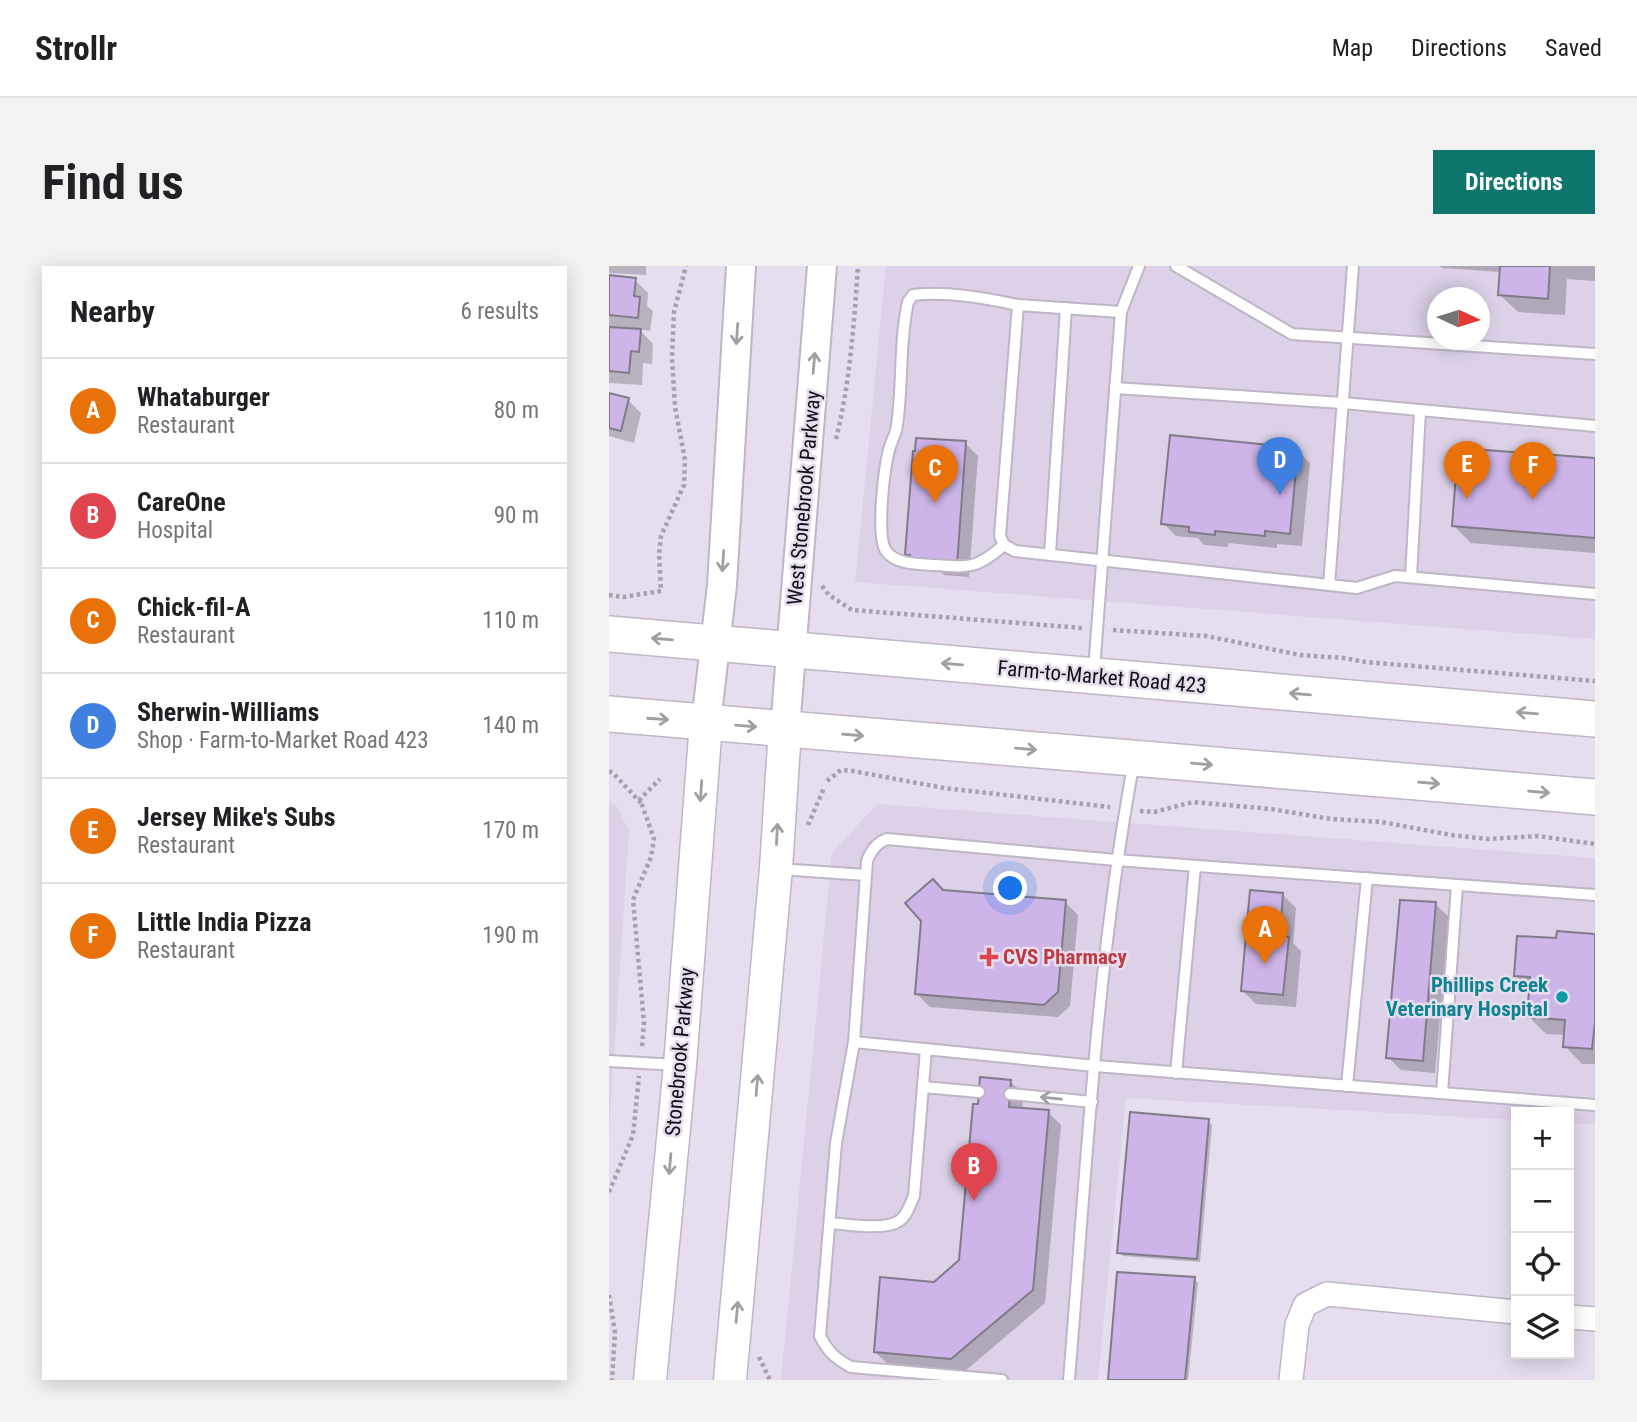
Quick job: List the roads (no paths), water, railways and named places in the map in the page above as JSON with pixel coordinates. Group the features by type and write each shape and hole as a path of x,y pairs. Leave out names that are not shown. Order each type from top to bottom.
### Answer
{"main road":[{"name":"Farm-to-Market Road 423","path":"609,634 1595,719"},
{"path":"609,715 1595,797"},
{"name":"Stonebrook Parkway","path":"650,1380 680,1065 706,723"},
{"path":"730,1380 776,868 785,729"}],"street":[{"path":"706,723 722,585 741,266"},
{"name":"West Stonebrook Parkway","path":"785,729 822,266"},
{"path":"1291,1380 1297,1325 1305,1305 1327,1294 1511,1312"},
{"path":"1574,1317 1595,1319"}],"lane":[{"path":"1094,677 1121,312 1139,266"},
{"path":"1176,266 1292,334 1595,354"},
{"path":"1329,585 1353,266"},
{"path":"1004,545 990,558 967,568 908,563 892,557 884,549 881,534 886,468 897,427 908,302 913,295 926,293 993,299 1018,305 1121,312"},
{"path":"1018,305 1000,536 1004,545 1015,551 1103,558 1357,588 1395,576 1595,594"},
{"path":"1050,554 1066,308"},
{"path":"1115,388 1595,426"},
{"path":"1411,577 1420,411"},
{"path":"1069,1380 1095,1066 1116,860 1134,758"},
{"path":"1002,1380 851,1367 827,1350 820,1336 836,1143 854,1042 867,861 871,850 880,841 887,839 1116,860 1595,895"},
{"path":"1176,1073 1195,866"},
{"path":"776,868 866,875"},
{"path":"1347,1086 1367,878"},
{"path":"1442,1093 1457,885"},
{"path":"854,1042 1176,1073 1595,1105"},
{"path":"829,1223 886,1226 900,1221 908,1210 913,1196 926,1049"},
{"path":"609,1061 680,1065"},
{"path":"923,1087 979,1092"},
{"path":"1010,1094 1092,1102"}],"place":[{"name":"Sherwin-Williams","path":"1280,495"},
{"name":"Jersey Mike's Subs","path":"1467,499"},
{"name":"Little India Pizza","path":"1533,500"},
{"name":"Chick-fil-A","path":"935,503"},
{"name":"CVS Pharmacy","path":"989,957"},
{"name":"Whataburger","path":"1265,964"},
{"name":"Phillips Creek Veterinary Hospital","path":"1562,997"},
{"name":"CareOne","path":"974,1201"}]}
